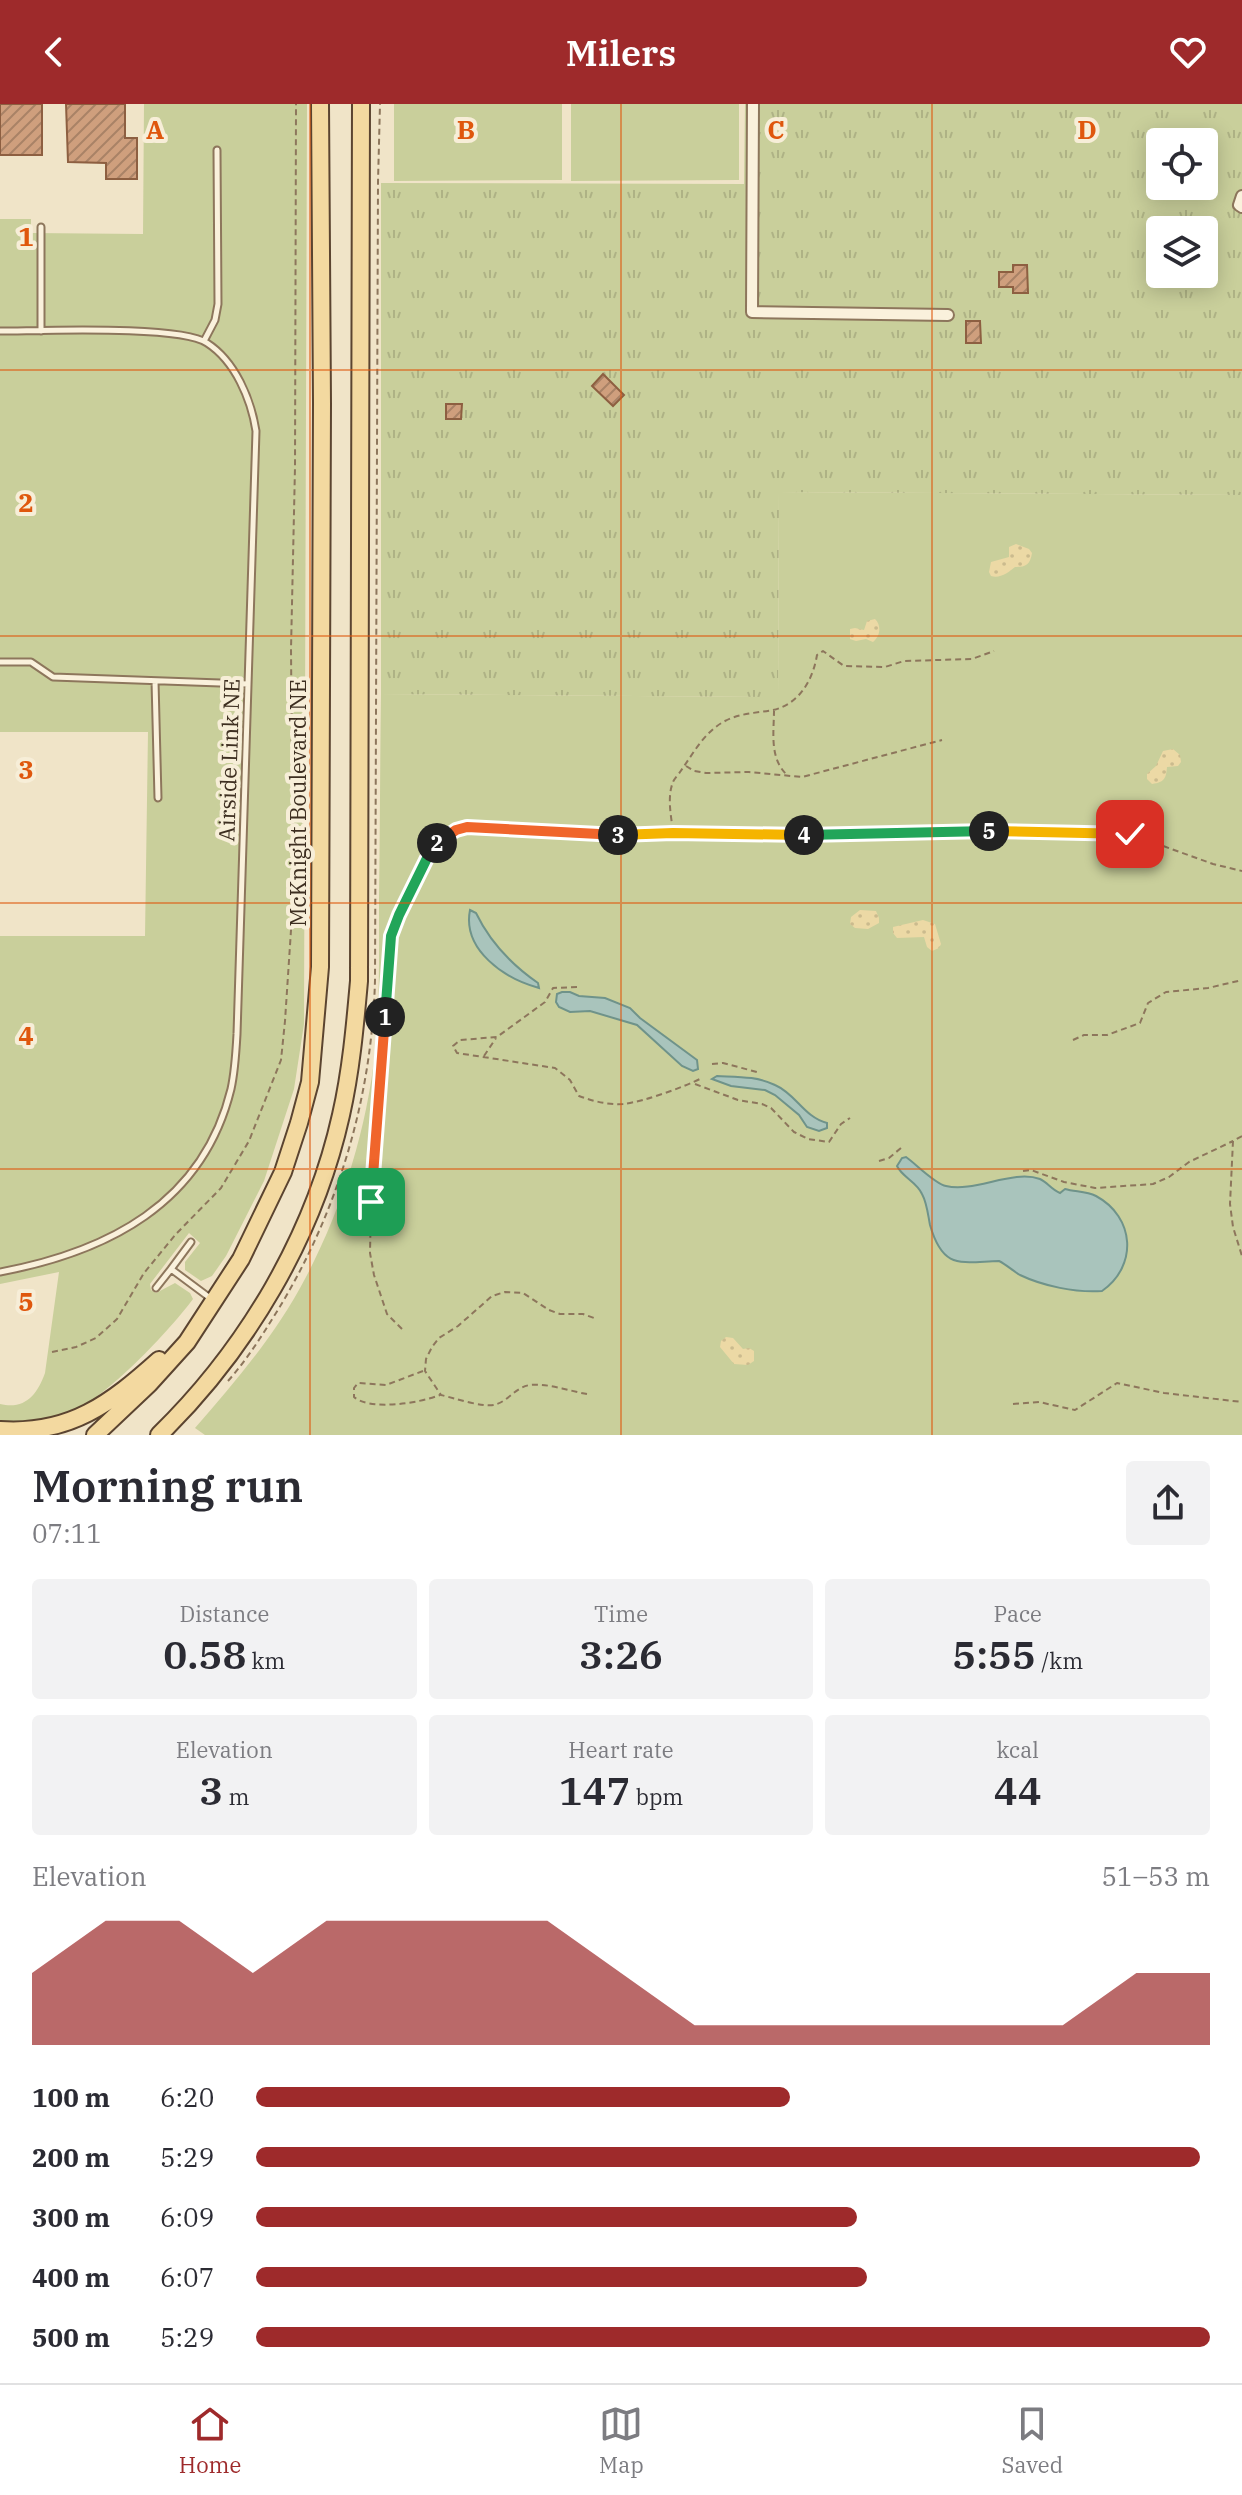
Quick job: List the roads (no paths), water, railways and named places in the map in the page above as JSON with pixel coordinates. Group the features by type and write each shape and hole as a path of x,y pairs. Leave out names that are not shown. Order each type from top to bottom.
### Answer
{"main road":[{"name":"McKnight Boulevard NE","path":"95,1435 149,1384 187,1342 241,1259 283,1172 310,1082 320,967 320,104"},
{"path":"159,1435 212,1378 246,1332 280,1274 325,1171 341,1117 352,1062 359,981 361,104"},
{"path":"0,1430 24,1435 52,1430 83,1419 126,1390 171,1349 187,1342"}],"street":[{"path":"753,104 752,312 948,315"},
{"path":"1242,196 1239,205 1242,207"}],"lane":[{"path":"0,331 168,333 204,341 215,320 218,304 217,150"},
{"path":"41,227 41,331"},
{"name":"Airside Link NE","path":"0,1272 65,1257 128,1229 149,1214 192,1170 207,1147 224,1109 235,1067 256,431 247,394 218,352 204,341"},
{"path":"0,662 31,662 53,677 248,684"},
{"path":"155,681 158,798"},
{"path":"156,1288 191,1242"},
{"path":"171,1269 214,1301"}],"water":[{"path":"470,910 476,913 502,952 538,983 539,988 500,970 479,950 469,924"},
{"path":"562,992 605,998 630,1008 697,1060 698,1069 693,1071 682,1066 637,1025 590,1011 570,1012 559,1007 557,994"},
{"path":"717,1076 754,1078 775,1085 812,1116 827,1123 827,1128 819,1131 807,1127 799,1115 765,1090 731,1086 712,1079"},
{"path":"906,1157 946,1186 969,1186 1029,1177 1043,1180 1060,1193 1065,1189 1096,1196 1109,1205 1125,1229 1127,1242 1122,1269 1102,1291 1081,1291 1029,1279 999,1261 963,1262 947,1256 935,1240 920,1190 897,1166"}]}
